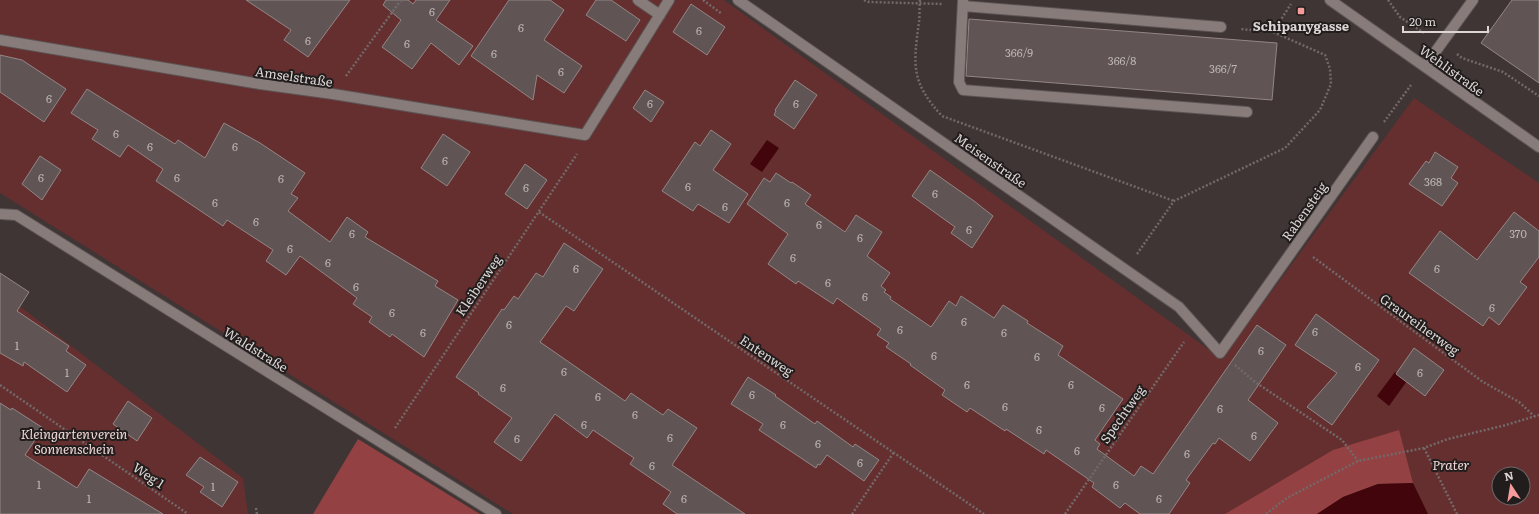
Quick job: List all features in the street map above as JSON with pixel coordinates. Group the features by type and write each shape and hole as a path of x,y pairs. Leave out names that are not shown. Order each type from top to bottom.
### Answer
{"street":[{"path":"638,0 660,15"},
{"path":"585,135 669,0"},
{"name":"Meisenstraße","path":"738,0 1179,306 1220,353"},
{"name":"Wehlistraße","path":"1330,0 1539,147"},
{"path":"1425,66 1473,0"},
{"path":"1221,27 963,3 959,82 963,90 1247,112"},
{"name":"Amselstraße","path":"0,40 260,84 333,94 585,135"},
{"name":"Rabensteig","path":"1220,353 1373,137"},
{"name":"Waldstraße","path":"0,214 16,215 496,514"}],"path":[{"path":"333,94 401,0"},
{"path":"864,0 869,2 963,3"},
{"path":"920,2 914,55 916,75 922,90 931,104 942,116 1174,201"},
{"path":"1273,32 1291,4"},
{"path":"1373,137 1411,85"},
{"name":"Kleiberweg","path":"382,443 389,436 539,212 578,152 585,135"},
{"name":"Entenweg","path":"539,212 984,514"},
{"name":"Graureiherweg","path":"1296,245 1483,382 1519,402 1534,416"},
{"name":"Spechtweg","path":"1065,514 1196,326"},
{"path":"1220,353 1255,382 1342,440 1358,462"},
{"name":"Weg 1","path":"0,386 188,514"},
{"path":"1266,514 1288,498 1358,462 1424,448 1448,439 1506,425 1539,415"},
{"path":"1424,448 1457,514"},
{"path":"852,514 894,452"},
{"path":"256,508 257,514"}],"green space":[{"name":"Prater","path":"0,0 724,0 1222,359 1414,98 1539,183 1539,514 513,514 0,193"},
{"name":"Kleingartenverein Sonnenschein","path":"0,291 243,478 248,514 0,514"}],"shaded area":[{"path":"767,140 779,148 762,172 750,164"},
{"path":"1395,372 1407,381 1389,406 1377,396"},
{"path":"1399,430 1413,483 1378,484 1343,497 1317,514 1225,514 1333,450"},
{"path":"358,439 480,514 313,514"},
{"path":"1413,483 1428,514 1317,514 1343,497 1378,484"}],"building":[{"path":"246,0 350,0 308,57 284,40 291,30"},
{"path":"386,0 408,0 413,4 416,0 450,0 436,20 473,46 459,65 431,43 412,69 382,47 401,20 383,5"},
{"path":"509,0 550,0 564,10 544,40 582,66 564,93 537,75 533,100 471,56"},
{"path":"596,0 611,0 640,20 626,41 586,15"},
{"path":"1512,0 1539,0 1539,83 1481,43"},
{"path":"691,4 725,27 707,55 673,32"},
{"path":"969,19 1277,43 1272,100 966,76"},
{"path":"0,55 22,60 66,89 44,122 0,92"},
{"path":"795,80 817,95 794,129 774,115 775,110"},
{"path":"87,89 175,144 178,140 205,158 224,123 260,143 305,173 291,194 298,198 288,211 330,242 347,217 368,232 365,237 438,281 435,286 458,300 424,357 392,334 390,337 369,322 372,317 353,304 357,298 300,256 286,275 266,261 273,250 227,220 223,226 156,181 163,169 128,145 120,157 92,139 98,130 71,113"},
{"path":"645,90 664,102 651,122 633,108"},
{"path":"711,130 731,144 713,170 748,194 729,223 698,204 693,211 662,191 695,142 700,146"},
{"path":"443,134 470,152 447,186 421,168"},
{"path":"1435,152 1458,167 1451,178 1458,183 1442,206 1409,184 1426,161 1429,163"},
{"path":"40,156 61,170 42,200 22,184"},
{"path":"525,164 547,180 527,209 505,194"},
{"path":"930,170 993,216 972,248 951,233 955,227 912,196"},
{"path":"776,173 811,195 805,204 845,232 856,215 882,232 867,256 890,273 881,286 886,290 884,292 891,297 890,299 931,327 949,301 956,306 961,296 994,318 1003,305 1028,321 1027,323 1063,346 1058,355 1123,399 1095,440 1100,444 1097,449 1134,476 1141,466 1153,474 1257,325 1286,345 1248,400 1278,423 1250,461 1219,438 1215,444 1213,443 1186,480 1190,483 1169,514 1140,514 1125,503 1120,508 1092,487 1094,483 1046,450 1044,454 970,408 967,412 942,395 945,390 886,347 889,343 877,335 881,329 837,298 833,304 798,281 796,284 768,264 788,234 747,204 764,178 770,182"},
{"path":"1514,212 1539,231 1539,257 1520,282 1527,287 1499,325 1489,317 1483,326 1409,273 1440,231 1477,260"},
{"path":"564,243 603,269 574,311 566,306 540,342 625,401 631,393 663,415 668,409 697,428 672,465 745,514 677,514 663,504 671,492 630,464 634,458 593,430 587,438 555,414 521,461 494,442 512,418 456,377 502,309 504,310 514,296 518,299 536,273 543,277"},
{"path":"0,273 29,292 17,311 69,346 66,351 86,365 67,392 24,362 23,366 0,353"},
{"path":"1316,314 1379,360 1332,425 1307,407 1337,373 1295,345"},
{"path":"1414,348 1444,370 1425,396 1396,374"},
{"path":"748,377 776,395 775,396 815,424 817,421 853,447 855,444 879,460 864,481 827,455 816,468 759,430 763,424 731,404"},
{"path":"128,401 152,418 137,441 113,424"},
{"path":"0,403 11,410 12,408 43,428 25,455 77,488 89,469 163,514 0,514"},
{"path":"200,457 238,482 222,507 200,492 204,487 186,475"}],"place":[{"name":"Schipanygasse","path":"1301,11"}]}
